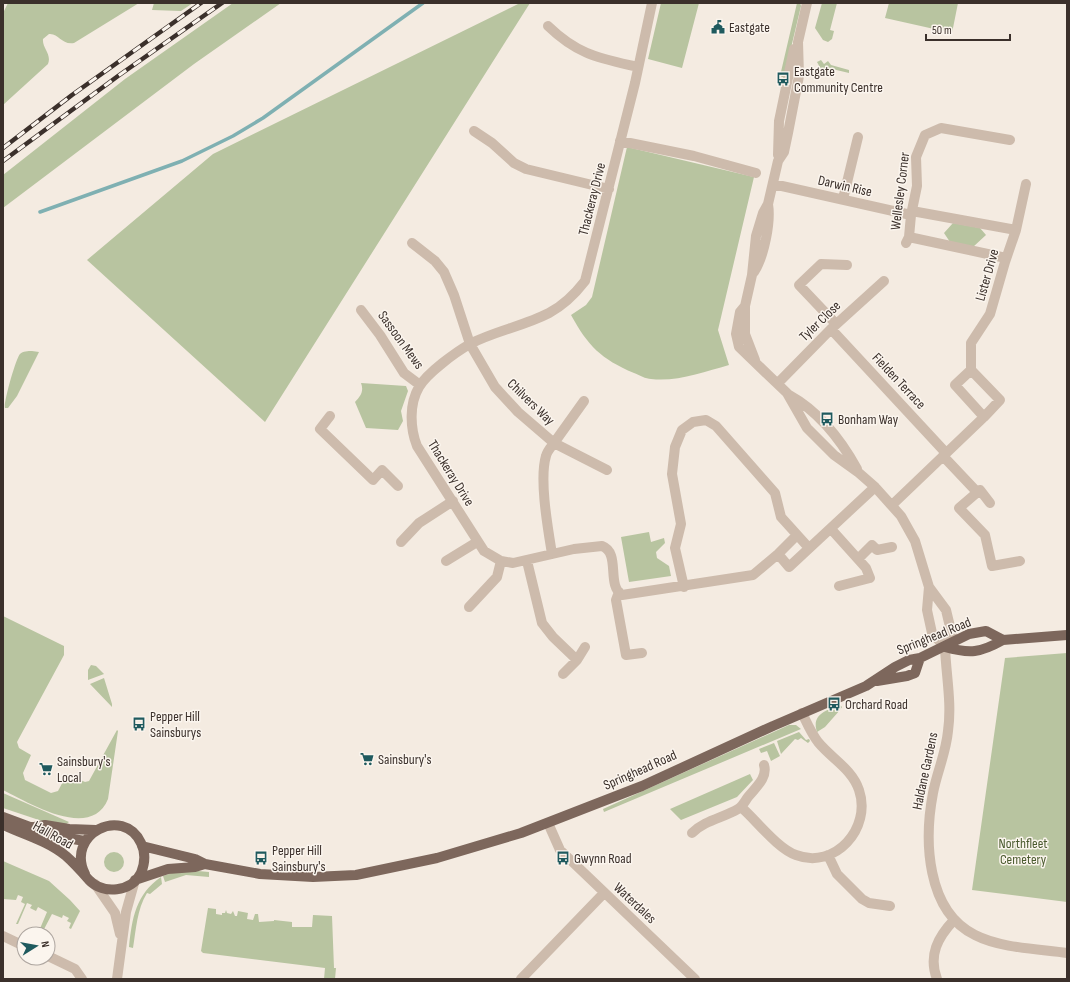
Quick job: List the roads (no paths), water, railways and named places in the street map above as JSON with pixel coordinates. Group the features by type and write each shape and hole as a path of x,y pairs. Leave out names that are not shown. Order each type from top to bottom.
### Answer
{"main road":[{"name":"Springhead Road","path":"142,846 195,859 205,864 276,876 313,877 356,875 402,867 442,857 548,823 596,805 642,786 875,681 889,670 909,660 920,658 969,634 986,631 1003,640"},
{"path":"945,647 965,652 989,648 1003,640 1067,635"},
{"name":"Hall Road","path":"3,817 60,838 85,841"},
{"name":"Hall Road","path":"3,825 48,845 65,856 95,884 105,889 116,890 126,887 141,873 144,863 142,846 138,838 121,826 106,826 96,830 85,841 80,858 85,874"},
{"name":"Hall Road","path":"30,828 45,825 69,829 96,830"},
{"name":"Springhead Road","path":"135,880 168,869 205,864"}],"street":[{"name":"Thackeray Drive","path":"618,591 611,555 606,547 598,546 513,563 501,561 484,551 417,446 414,438 412,411 420,385 446,361 470,344 548,313 574,295 585,281 609,189 652,3"},
{"path":"807,3 798,42 799,76 784,152 778,161 768,204 763,213 756,236 752,275 745,306 740,312 736,339 744,352 755,360 787,393 814,414 844,446 859,473"},
{"path":"548,26 563,41 584,53 638,67"},
{"name":"Wellesley Corner","path":"1006,258 908,240 917,186 916,157 925,135 941,128 1010,140"},
{"path":"474,131 495,145 512,162 524,168 609,189"},
{"path":"843,199 858,137"},
{"path":"620,140 694,156 756,173"},
{"name":"Darwin Rise","path":"773,184 912,213 1016,230"},
{"name":"Lister Drive","path":"971,370 971,343 990,314 1006,258 1016,230 1026,184"},
{"name":"Chilvers Way","path":"412,243 435,261 445,275 470,344 478,361 505,399 528,422 554,443 545,456 544,474 546,515 552,554"},
{"name":"Fielden Terrace","path":"847,265 821,264 799,285 977,492 980,490 990,504"},
{"name":"Tyler Close","path":"778,383 833,326 884,281"},
{"name":"Sassoon Mews","path":"361,310 380,335 404,373 420,385"},
{"path":"892,505 945,455 984,417 1000,400 971,370 955,385 984,417"},
{"path":"787,393 807,428 834,455 859,473 874,487 905,520 915,541 929,587 946,610 952,635 945,647 932,633 927,610 929,587"},
{"path":"584,401 554,443 607,470"},
{"path":"330,416 320,429 337,447 373,480 382,470 398,486"},
{"path":"684,587 676,548 681,524 672,474 675,447 682,430 693,422 706,420 716,426 775,493 781,517 796,536 809,548"},
{"path":"778,554 789,567 874,487"},
{"path":"977,492 959,508 985,535 992,566 1020,561"},
{"path":"401,542 419,523 453,501"},
{"path":"831,529 866,568 870,578 839,586"},
{"path":"618,591 622,595 627,595 753,575 778,554 796,536"},
{"path":"446,561 477,542"},
{"path":"858,559 872,545 877,550 892,547"},
{"path":"469,607 497,577 501,561"},
{"path":"527,561 542,623 553,637 577,660"},
{"path":"618,591 616,600 626,655 642,653"},
{"path":"563,674 577,660 585,647"},
{"name":"Haldane Gardens","path":"945,647 950,719 946,746 933,792 929,834 931,862 937,887 944,906 954,920 974,935 989,941 1067,952"},
{"path":"741,807 792,853 806,857 828,854 841,848 856,832 862,813 861,798 853,777 819,743 802,713"},
{"path":"692,833 702,824 711,822 741,807 761,783 764,773 764,765"},
{"name":"Waterdales","path":"548,823 560,850 695,979"},
{"path":"828,854 837,874 862,899 869,902 890,906"},
{"name":"Hall Road","path":"117,979 121,938 126,912 135,880"},
{"name":"Hall Road","path":"95,884 114,913 121,938"},
{"path":"521,979 604,893"},
{"path":"937,979 934,962 936,946 943,932 954,920"},
{"path":"3,936 16,942"},
{"path":"56,960 75,969 82,979"}],"waterway":[{"path":"40,212 182,161 233,136 263,118 423,3"}],"railway":[{"path":"3,148 72,95 201,3"},
{"path":"3,161 118,76 222,3"}],"place":[{"name":"Eastgate","path":"718,27"},
{"name":"Eastgate Community Centre","path":"783,79"},
{"name":"Bonham Way","path":"827,419"},
{"name":"Orchard Road","path":"834,704"},
{"name":"Pepper Hill Sainsburys","path":"139,724"},
{"name":"Sainsbury's","path":"367,759"},
{"name":"Sainsbury's Local","path":"46,769"},
{"name":"Pepper Hill Sainsbury's","path":"261,858"},
{"name":"Gwynn Road","path":"563,858"}],"park label":[{"name":"Northfleet Cemetery","path":"1023,852"}]}
